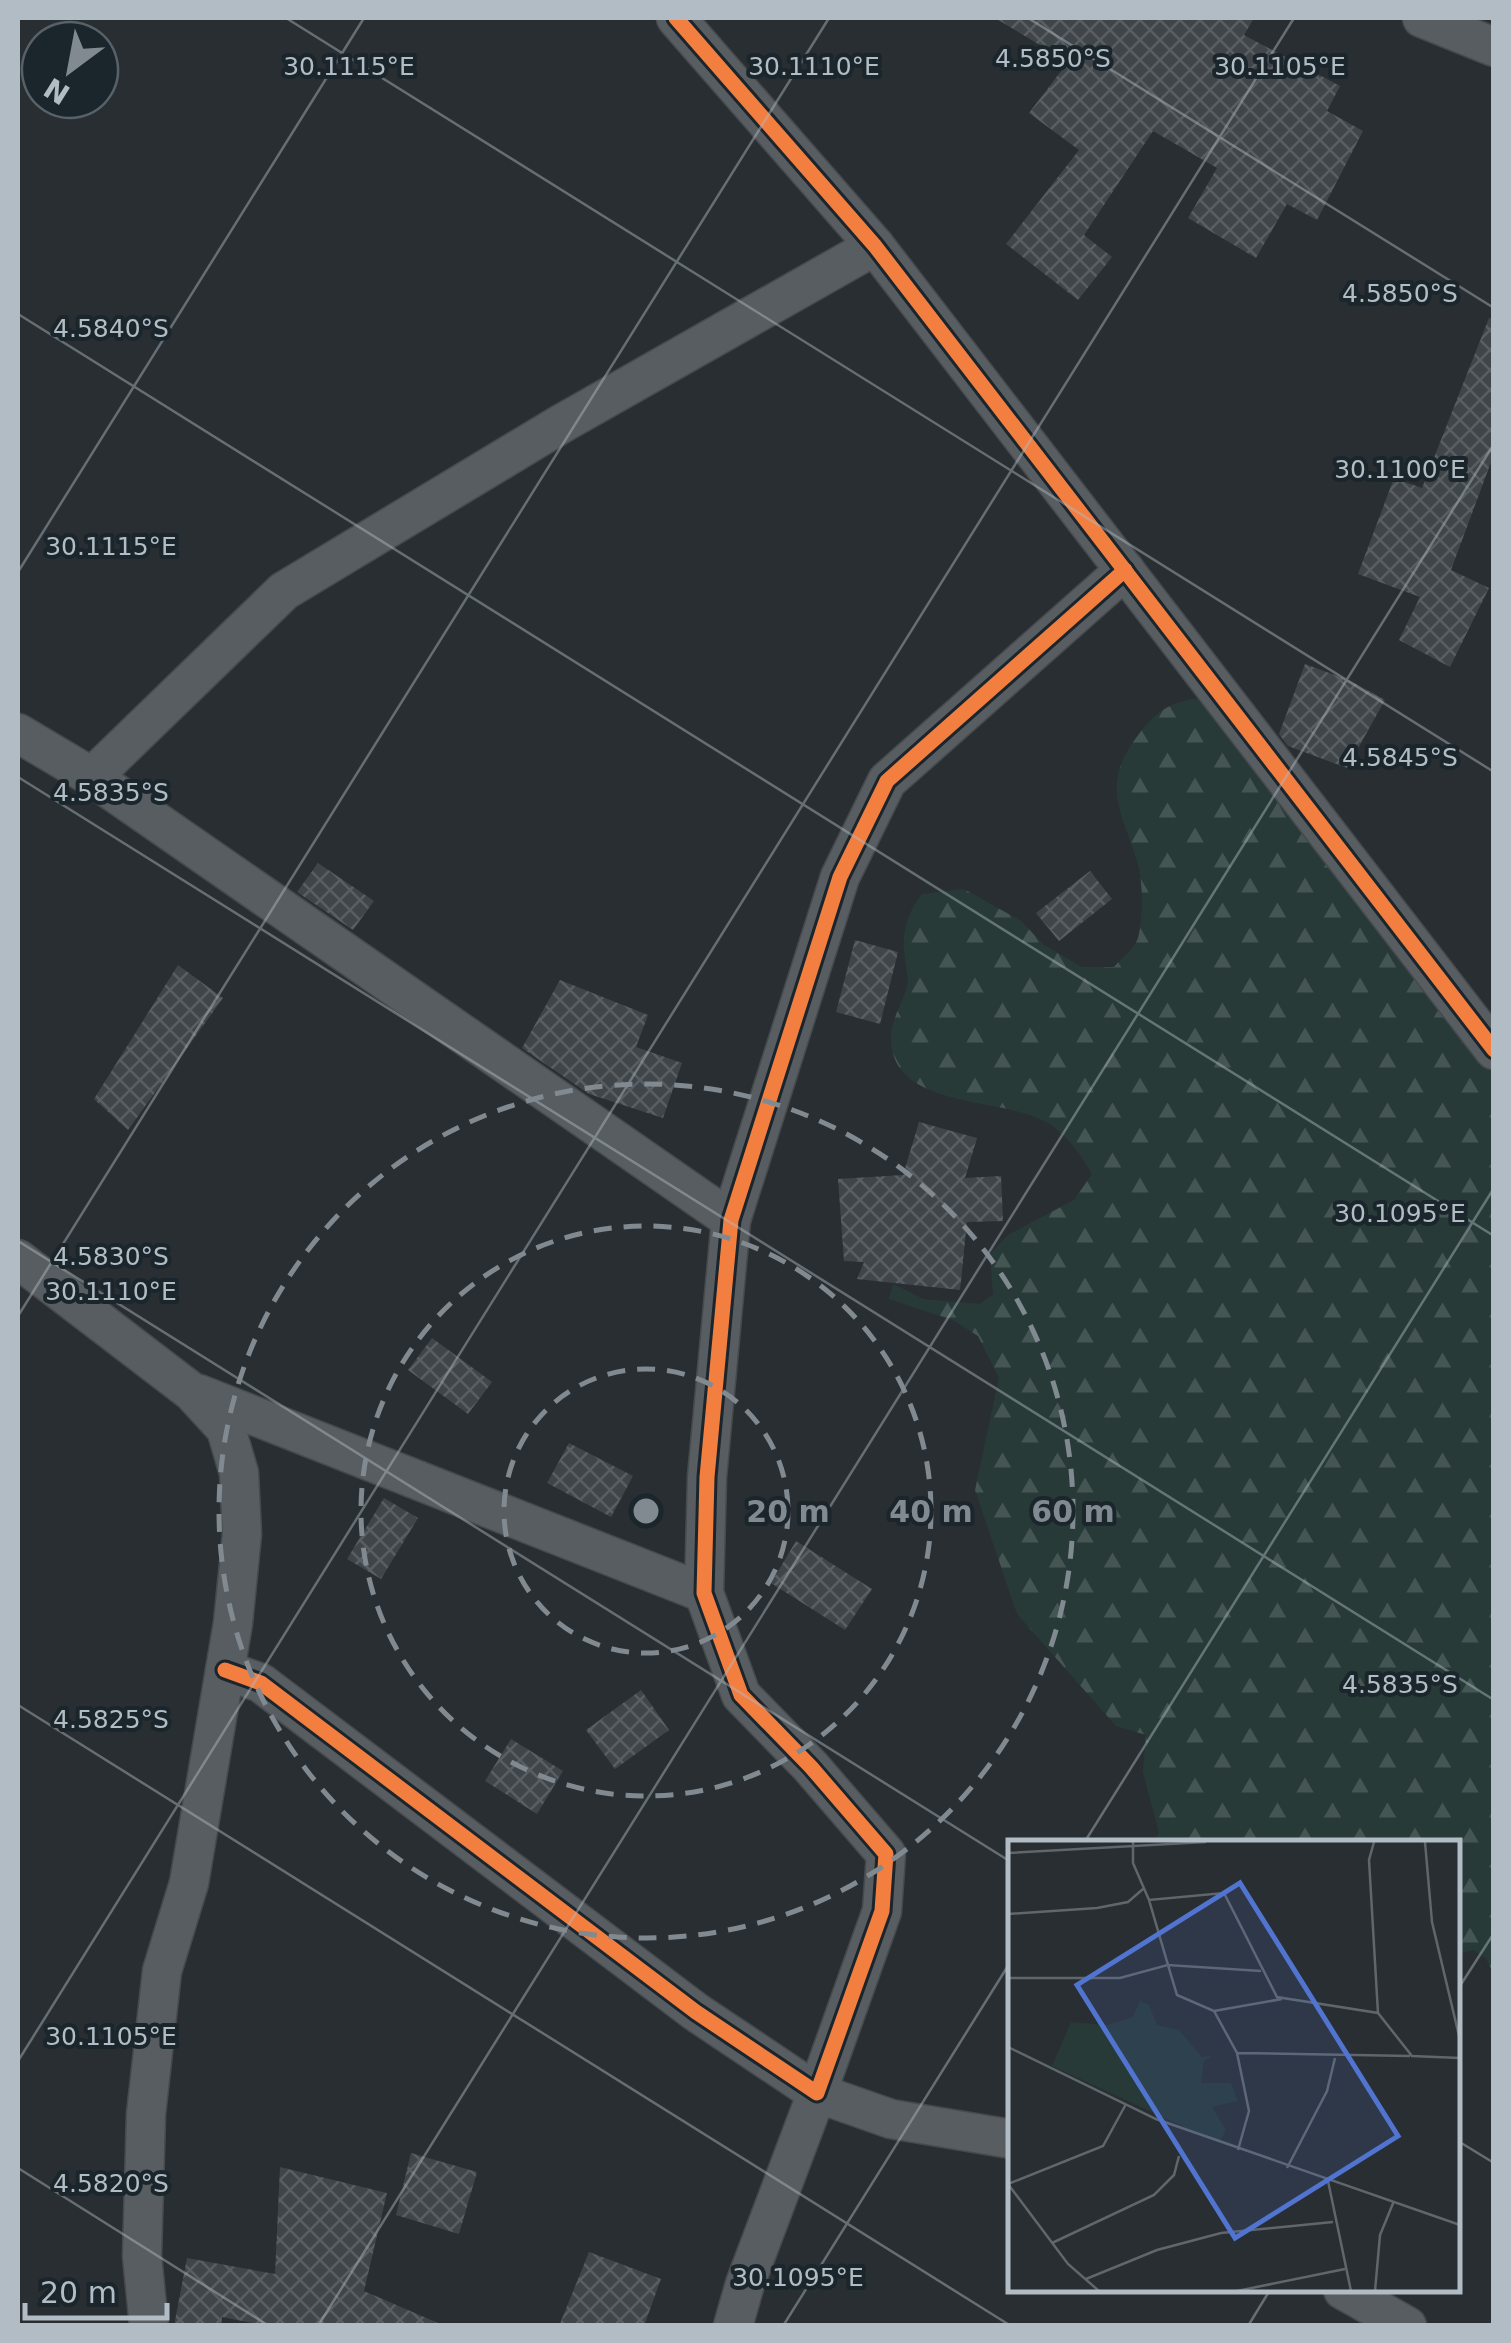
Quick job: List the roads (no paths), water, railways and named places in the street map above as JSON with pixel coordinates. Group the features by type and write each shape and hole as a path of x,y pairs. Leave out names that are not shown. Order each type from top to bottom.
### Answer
{"street":[{"path":"676,18 876,246 1494,1050"},
{"path":"1422,18 1494,48"},
{"path":"92,777 284,591 561,424 876,246"},
{"path":"733,2326 882,1911 886,1854 811,1766 741,1695 704,1593 707,1477 731,1220 840,877 886,780 1125,570"},
{"path":"18,734 92,777 731,1220"},
{"path":"18,1259 192,1392 226,1428 239,1473 242,1534 225,1670 189,1883 162,1970 147,2098 142,2256 149,2326"},
{"path":"192,1392 704,1593"},
{"path":"225,1670 262,1683 696,2012 817,2093 892,2119 1008,2138"},
{"path":"1347,2293 1407,2326"}]}
